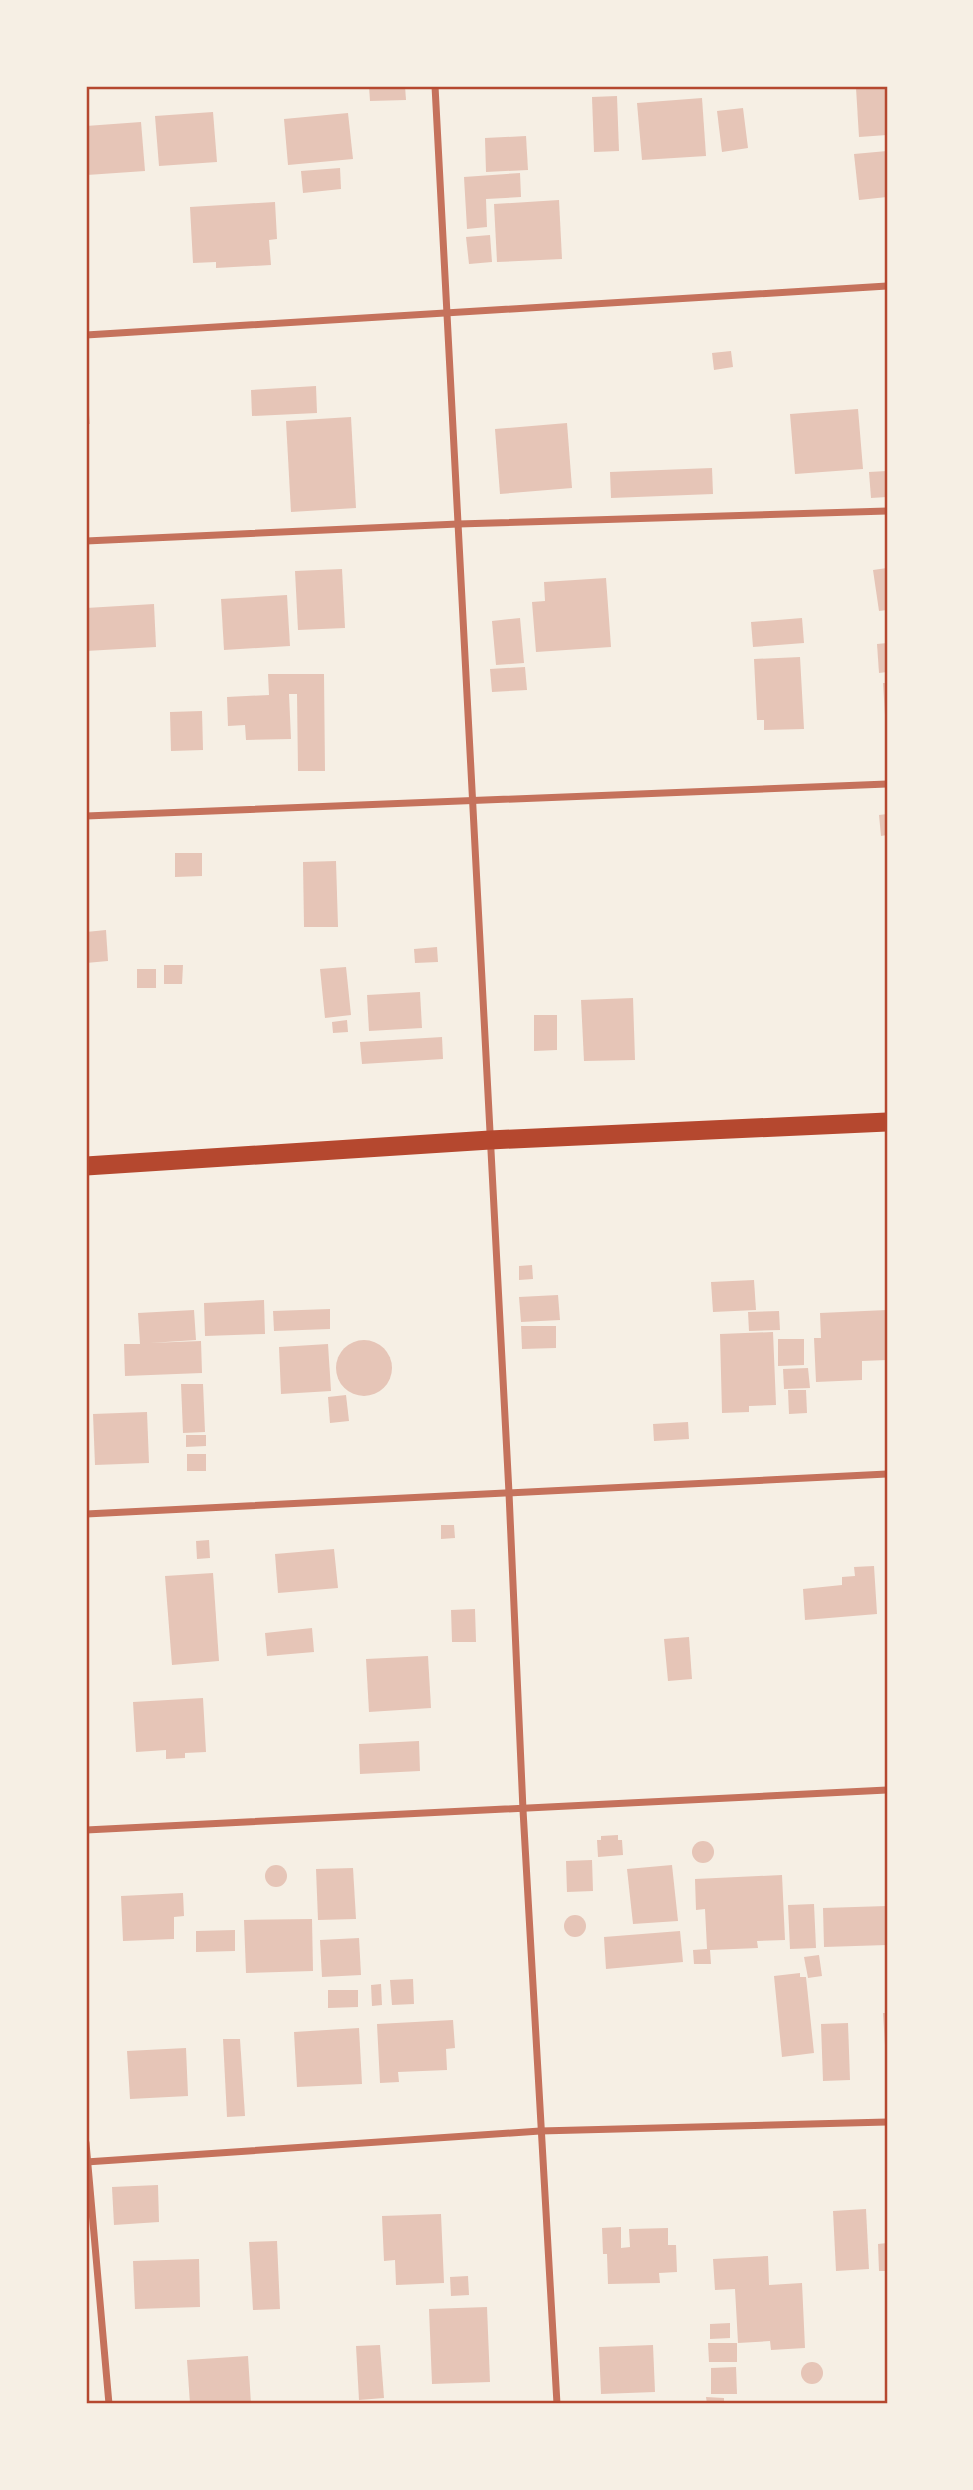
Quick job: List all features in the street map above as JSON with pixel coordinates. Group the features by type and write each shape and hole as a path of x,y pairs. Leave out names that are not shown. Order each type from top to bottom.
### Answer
{"highway":[{"path":"86,1166 490,1140 887,1122"}],"street":[{"path":"435,86 509,1493 523,1810 557,2404"},
{"path":"86,335 887,286"},
{"path":"86,541 458,524 887,511"},
{"path":"86,816 887,784"},
{"path":"86,1514 887,1475"},
{"path":"86,1830 887,1790"},
{"path":"86,2162 540,2131 887,2122"},
{"path":"86,2143 109,2404"}],"building":[{"path":"369,86 405,86 406,100 370,101"},
{"path":"887,86 887,135 859,137 856,88"},
{"path":"617,96 619,151 594,152 592,97"},
{"path":"702,98 706,156 642,160 637,103"},
{"path":"743,108 748,148 722,152 717,111"},
{"path":"213,112 217,162 159,166 155,116"},
{"path":"348,113 353,159 288,165 284,119"},
{"path":"141,122 145,171 87,175 86,126"},
{"path":"526,136 528,170 486,172 485,138"},
{"path":"887,151 887,197 859,200 854,154"},
{"path":"340,168 341,189 303,193 301,171"},
{"path":"520,173 521,197 486,199 487,227 467,229 464,177"},
{"path":"559,200 562,259 497,262 494,204"},
{"path":"275,202 277,239 269,240 271,265 216,268 216,262 193,263 190,207"},
{"path":"490,235 492,262 469,264 466,237"},
{"path":"731,351 733,367 714,370 712,353"},
{"path":"316,386 317,413 252,416 251,390"},
{"path":"88,406 90,424 86,424"},
{"path":"858,409 863,469 795,474 790,414"},
{"path":"351,417 356,508 291,512 286,421"},
{"path":"567,423 572,488 500,494 495,429"},
{"path":"712,468 713,494 611,498 610,472"},
{"path":"887,471 887,497 871,498 869,472"},
{"path":"887,568 887,610 879,611 873,570"},
{"path":"342,569 345,628 298,630 295,571"},
{"path":"606,578 611,647 536,652 532,602 545,601 544,582"},
{"path":"287,595 290,646 224,650 221,599"},
{"path":"154,604 156,647 86,651 86,608"},
{"path":"520,618 524,663 496,665 492,621"},
{"path":"802,618 804,643 753,647 751,622"},
{"path":"887,643 887,672 879,673 877,644"},
{"path":"800,657 804,729 764,730 764,720 757,720 754,659"},
{"path":"525,667 527,690 492,692 490,669"},
{"path":"268,674 324,674 325,771 298,771 297,694 289,694 291,739 246,740 245,725 228,726 227,697 269,695"},
{"path":"883,683 887,683 887,715 885,715"},
{"path":"202,711 203,750 171,751 170,712"},
{"path":"887,814 887,835 881,836 879,815"},
{"path":"175,853 202,853 202,876 175,877"},
{"path":"336,861 338,927 304,927 303,862"},
{"path":"106,930 108,961 86,963 86,932"},
{"path":"437,947 438,962 415,963 414,949"},
{"path":"164,965 183,965 182,984 164,984"},
{"path":"346,967 351,1015 325,1018 320,969"},
{"path":"137,969 156,969 156,988 137,988"},
{"path":"420,992 422,1028 369,1031 367,995"},
{"path":"633,998 635,1060 584,1061 581,1000"},
{"path":"534,1015 557,1015 557,1050 534,1051"},
{"path":"347,1020 348,1032 333,1033 332,1022"},
{"path":"442,1037 443,1059 362,1064 360,1042"},
{"path":"532,1265 533,1279 519,1280 519,1266"},
{"path":"754,1280 756,1310 713,1312 711,1282"},
{"path":"558,1295 560,1320 521,1322 519,1297"},
{"path":"264,1300 265,1334 205,1336 204,1303"},
{"path":"330,1309 330,1329 274,1331 273,1311"},
{"path":"194,1310 196,1340 150,1343 201,1341 202,1373 125,1376 124,1344 140,1344 138,1313"},
{"path":"887,1310 887,1360 862,1361 862,1380 816,1382 814,1338 821,1338 820,1313"},
{"path":"779,1311 780,1330 749,1331 748,1312"},
{"path":"521,1326 556,1326 556,1348 522,1349"},
{"path":"773,1332 776,1405 749,1406 749,1412 722,1413 720,1334"},
{"path":"778,1339 804,1339 804,1365 778,1366"},
{"path":"358,1340 370,1340 384,1348 392,1362 390,1379 384,1388 370,1396 358,1396 341,1384 336,1374 336,1362 348,1345"},
{"path":"328,1344 331,1391 281,1394 279,1347"},
{"path":"808,1368 810,1388 784,1389 783,1369"},
{"path":"181,1384 203,1384 205,1432 183,1433"},
{"path":"788,1390 806,1390 807,1413 789,1414"},
{"path":"346,1395 349,1421 330,1423 328,1397"},
{"path":"147,1412 149,1463 95,1465 93,1414"},
{"path":"688,1422 689,1439 654,1441 653,1424"},
{"path":"186,1435 206,1435 206,1446 186,1447"},
{"path":"187,1454 206,1454 206,1471 187,1471"},
{"path":"441,1525 454,1525 455,1538 441,1539"},
{"path":"209,1540 210,1558 197,1559 196,1541"},
{"path":"334,1549 338,1588 278,1593 275,1554"},
{"path":"874,1566 877,1614 805,1620 803,1589 842,1585 842,1577 855,1576 854,1567"},
{"path":"213,1573 219,1661 172,1665 165,1576"},
{"path":"475,1609 476,1642 452,1642 451,1610"},
{"path":"312,1628 314,1652 267,1656 265,1633"},
{"path":"689,1637 692,1679 668,1681 664,1639"},
{"path":"428,1656 431,1708 369,1712 366,1659"},
{"path":"203,1698 206,1752 185,1753 185,1758 166,1759 166,1750 136,1752 133,1702"},
{"path":"419,1741 420,1771 360,1774 359,1744"},
{"path":"618,1835 618,1840 622,1840 623,1855 598,1857 597,1840 601,1840 601,1836"},
{"path":"703,1841 711,1844 714,1852 711,1860 703,1863 695,1860 692,1852 695,1844"},
{"path":"592,1860 593,1891 567,1892 566,1861"},
{"path":"276,1865 284,1868 287,1876 284,1884 276,1887 268,1884 265,1876 268,1868"},
{"path":"672,1865 678,1921 633,1924 627,1869"},
{"path":"353,1868 356,1919 318,1920 316,1869"},
{"path":"782,1875 785,1940 757,1941 758,1948 710,1950 711,1964 694,1964 693,1950 707,1949 705,1909 696,1910 695,1879"},
{"path":"183,1893 184,1916 174,1917 174,1939 123,1941 121,1896"},
{"path":"814,1904 816,1948 790,1949 788,1905"},
{"path":"887,1906 887,1945 824,1947 823,1908"},
{"path":"575,1915 583,1918 586,1926 583,1934 575,1937 567,1934 564,1926 567,1918"},
{"path":"312,1919 313,1971 246,1973 244,1920"},
{"path":"235,1930 235,1951 196,1952 196,1931"},
{"path":"680,1931 683,1962 606,1969 604,1937"},
{"path":"359,1938 361,1975 322,1977 320,1940"},
{"path":"819,1955 822,1976 808,1978 804,1957"},
{"path":"800,1973 800,1977 806,1977 814,2053 782,2057 774,1976"},
{"path":"413,1979 414,2004 392,2005 390,1980"},
{"path":"381,1984 382,2005 372,2006 371,1985"},
{"path":"328,1990 358,1990 358,2007 328,2008"},
{"path":"883,2013 887,2013 887,2045 885,2045"},
{"path":"453,2020 455,2048 446,2049 447,2070 398,2072 399,2082 380,2083 377,2024"},
{"path":"848,2023 850,2080 823,2081 821,2024"},
{"path":"359,2028 362,2084 297,2087 294,2032"},
{"path":"223,2039 240,2039 245,2116 227,2117"},
{"path":"186,2048 188,2096 130,2099 127,2051"},
{"path":"158,2185 159,2222 114,2225 112,2187"},
{"path":"866,2209 869,2269 836,2271 833,2211"},
{"path":"441,2214 444,2283 396,2285 395,2260 384,2261 382,2216"},
{"path":"621,2227 621,2248 630,2247 629,2229 668,2228 668,2245 676,2245 677,2272 659,2273 660,2283 608,2284 607,2254 603,2254 602,2228"},
{"path":"277,2241 280,2309 253,2310 249,2242"},
{"path":"887,2243 887,2271 879,2271 878,2244"},
{"path":"768,2256 769,2285 802,2283 805,2348 771,2350 770,2341 738,2343 735,2289 715,2290 713,2259"},
{"path":"199,2259 200,2307 135,2309 133,2261"},
{"path":"468,2276 469,2295 451,2296 450,2277"},
{"path":"487,2307 490,2382 432,2384 429,2309"},
{"path":"730,2323 730,2338 710,2339 710,2324"},
{"path":"708,2343 737,2343 737,2362 709,2362"},
{"path":"380,2345 384,2398 359,2400 356,2346"},
{"path":"653,2345 655,2392 601,2394 599,2347"},
{"path":"248,2356 251,2404 190,2404 187,2360"},
{"path":"812,2362 820,2365 823,2373 820,2381 812,2384 804,2381 801,2373 804,2365"},
{"path":"736,2367 737,2394 711,2394 711,2368"},
{"path":"706,2397 724,2398 724,2404 707,2404"}]}
